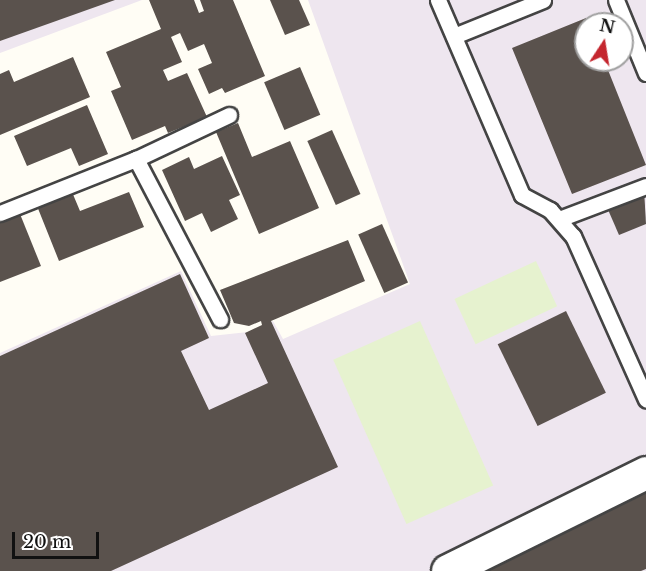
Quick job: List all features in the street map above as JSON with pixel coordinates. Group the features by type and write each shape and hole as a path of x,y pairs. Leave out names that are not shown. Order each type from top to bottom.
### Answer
{"street":[{"path":"448,571 646,473"}],"lane":[{"path":"438,0 522,195 559,219 573,236 646,399"},
{"path":"454,36 543,0"},
{"path":"616,0 646,73"},
{"path":"0,213 136,159 229,115"},
{"path":"136,159 220,320"},
{"path":"559,219 646,186"}],"shaded area":[{"path":"0,0 142,0 0,53"},
{"path":"308,0 646,0 646,571 0,571 0,353 181,271 211,336 248,332 273,321 283,339 410,284"}],"green space":[{"path":"536,261 557,306 476,344 454,299"},
{"path":"420,321 493,485 406,524 333,360"}],"building":[{"path":"0,0 115,0 0,41"},
{"path":"149,0 194,0 199,13 204,11 200,0 233,0 265,76 225,93 222,88 209,94 198,69 212,63 204,44 188,51 180,33 171,37 182,62 163,70 168,81 187,73 207,117 168,133 165,126 132,140 111,91 121,87 106,52 161,29"},
{"path":"270,0 299,0 310,25 285,35"},
{"path":"574,23 574,72 609,72 646,165 572,194 512,48"},
{"path":"73,57 90,97 0,135 0,74 9,70 14,82"},
{"path":"300,67 320,115 284,130 264,82"},
{"path":"87,105 108,154 79,166 71,148 27,166 14,136"},
{"path":"238,123 252,157 290,141 319,208 259,234 216,132"},
{"path":"332,130 360,194 336,205 307,141"},
{"path":"222,156 240,195 229,200 238,219 211,232 202,213 185,221 162,170 189,157 194,169"},
{"path":"644,189 646,224 619,235 606,205"},
{"path":"72,192 80,211 129,192 144,227 59,261 37,206"},
{"path":"20,214 41,266 0,282 0,222"},
{"path":"382,224 408,282 384,293 358,235"},
{"path":"348,240 365,281 271,321 338,467 111,571 0,571 0,356 180,274 209,338 181,351 209,410 268,383 245,333 262,325 261,321 249,326 234,323 220,290"},
{"path":"566,311 606,393 538,426 498,344"},
{"path":"646,489 646,569 641,571 466,571"}]}
